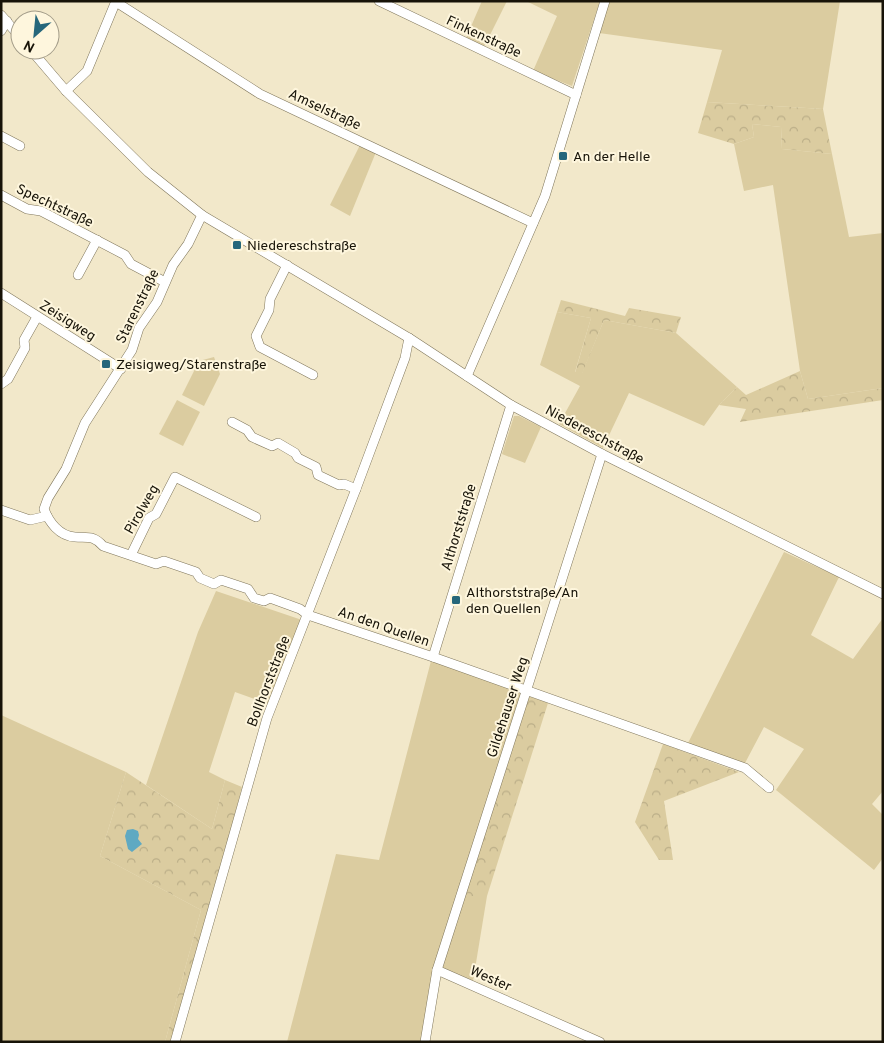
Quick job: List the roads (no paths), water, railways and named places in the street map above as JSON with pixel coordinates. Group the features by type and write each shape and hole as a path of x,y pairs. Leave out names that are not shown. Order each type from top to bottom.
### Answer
{"street":[{"name":"Finkenstraße","path":"379,1 576,95"},
{"path":"467,376 545,196 605,1"},
{"path":"66,91 87,71 116,2"},
{"name":"Amselstraße","path":"116,2 260,94 533,223"},
{"path":"1,31 4,18"},
{"name":"Niedereschstraße","path":"40,60 66,91 148,172 202,215 409,338 511,405 602,454 883,594"},
{"path":"1,136 20,146"},
{"name":"Spechtstraße","path":"1,195 27,209 41,211 97,240 125,255 131,264 165,282"},
{"name":"Starenstraße","path":"47,516 44,509 48,498 66,469 85,423 132,350 144,318 157,302 173,264 188,244 202,215"},
{"name":"Spechtstraße","path":"78,275 97,240"},
{"path":"288,265 270,298 269,310 256,336 260,347 313,375"},
{"name":"Zeisigweg","path":"1,293 121,369"},
{"path":"1,384 8,379 25,348 24,340 37,317"},
{"name":"Bollhorststraße","path":"175,1042 267,718 405,358 409,338"},
{"name":"Althorststraße","path":"433,657 511,405"},
{"path":"232,422 247,430 252,437 272,446 278,444 295,452 298,458 316,467 318,475 339,485 344,484 356,489"},
{"name":"Gildehauser Weg","path":"437,970 602,454"},
{"name":"Pirolweg","path":"132,555 149,518 156,514 175,477 256,517"},
{"path":"1,510 30,520 47,516"},
{"name":"An den Quellen","path":"47,516 54,527 62,533 74,537 93,538 98,540 103,546 156,564 164,561 196,572 200,578 214,584 221,580 248,589 254,598 264,601 270,598 300,609 308,615 433,657 745,768 770,788"},
{"path":"425,1042 437,970"},
{"name":"Wester","path":"437,970 600,1042"}],"water":[{"path":"133,829 138,831 138,839 142,844 132,852 128,849 125,836 127,830"}],"place":[{"name":"An der Helle","path":"563,156"},
{"name":"Niedereschstraße","path":"237,245"},
{"name":"Zeisigweg/Starenstraße","path":"106,364"},
{"name":"Althorststraße/An den Quellen","path":"456,600"}]}
